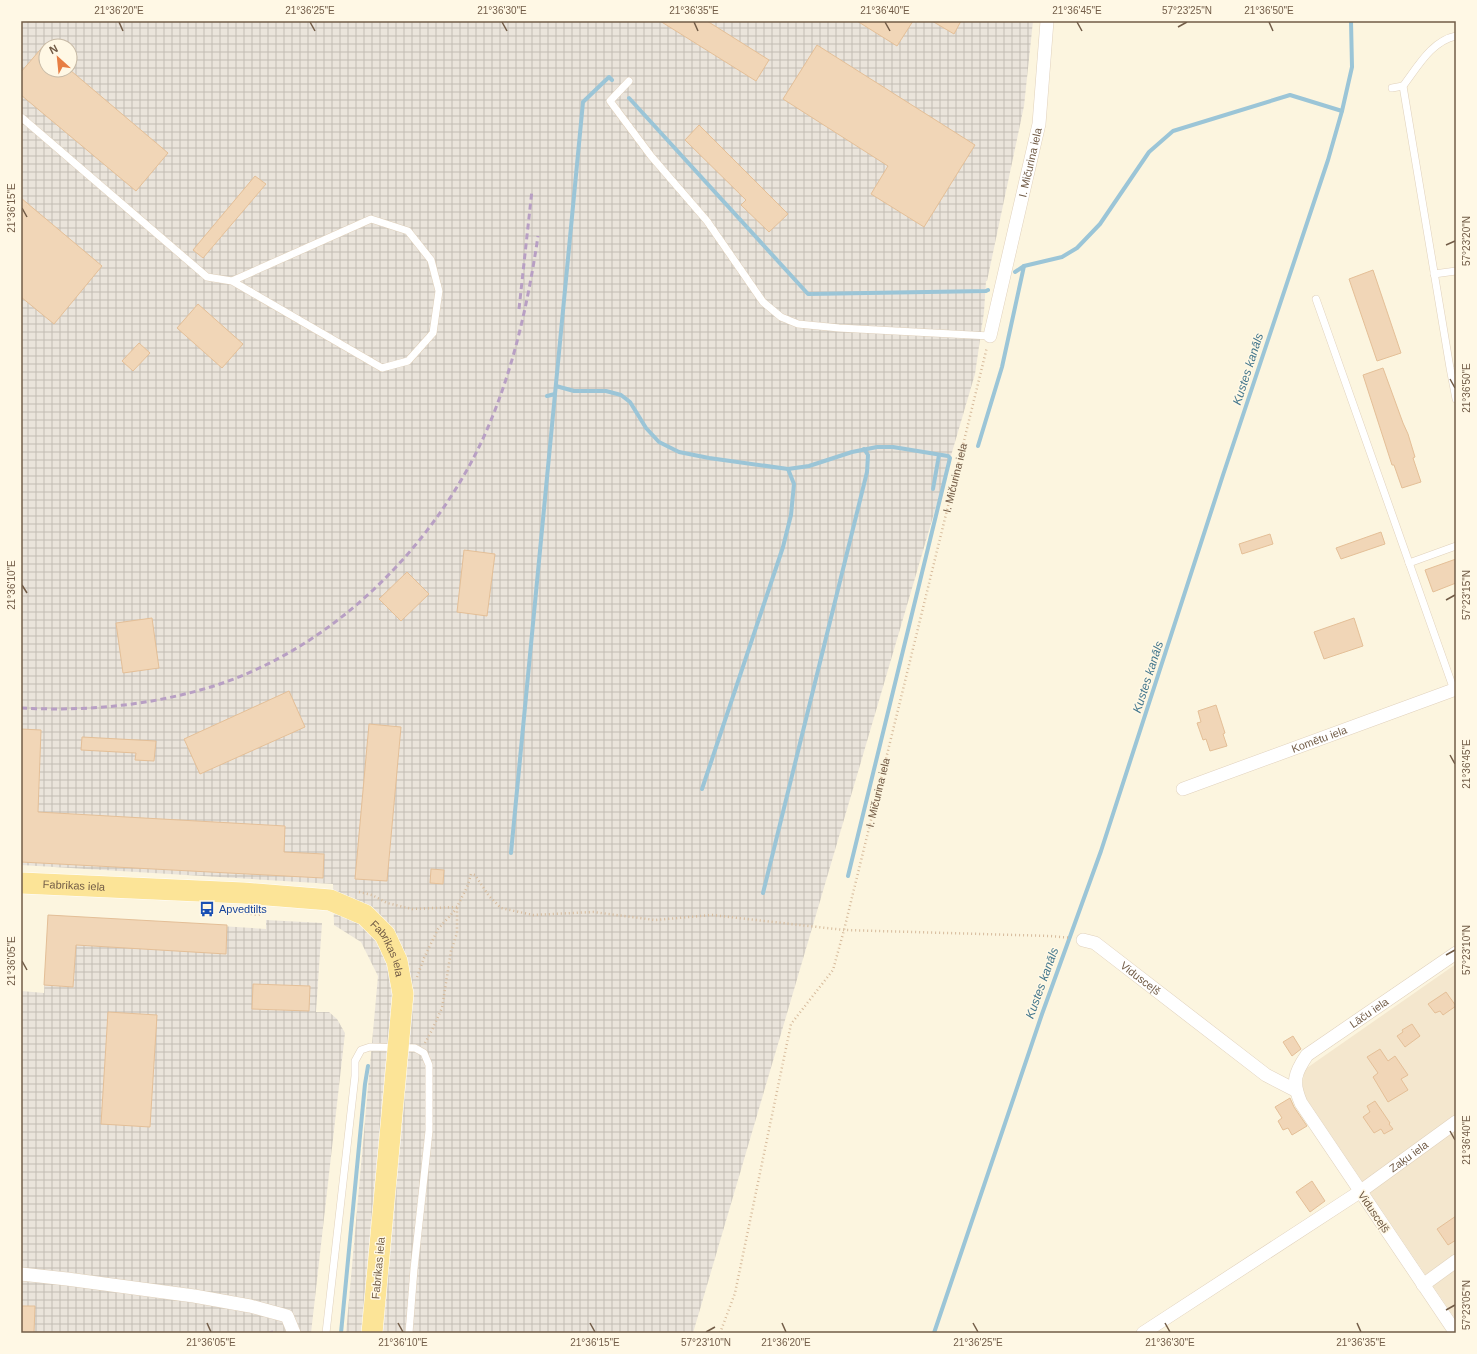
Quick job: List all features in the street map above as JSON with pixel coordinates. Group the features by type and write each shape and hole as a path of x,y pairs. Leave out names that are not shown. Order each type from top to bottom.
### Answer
{"main road":[{"name":"Fabrikas iela","path":"21,883 243,893 330,900 365,915 385,935 397,961 403,994 372,1333"}],"street":[{"name":"I. Mičurina iela","path":"990,336 1038,124 1047,21"},
{"name":"Komētu iela","path":"1183,789 1455,690"},
{"name":"Vidusceļš","path":"1083,940 1095,943 1266,1075 1295,1086 1301,1103 1456,1333"},
{"name":"Lāču iela","path":"1295,1086 1298,1068 1307,1055 1456,953"},
{"name":"Zaķu iela","path":"1142,1333 1360,1191 1456,1122"},
{"path":"1423,1285 1456,1261"},
{"path":"21,1274 194,1296 250,1306 287,1316 294,1333"}],"lane":[{"path":"1392,88 1403,86 1438,43 1456,36"},
{"path":"629,81 610,101 651,156 707,221 763,302 781,317 798,324 839,328 990,336"},
{"path":"1403,86 1456,399"},
{"path":"21,117 207,277 232,281 382,368 408,361 433,333 438,291 430,260 408,231 371,219 232,281"},
{"path":"1434,274 1456,271"},
{"path":"1316,299 1455,690"},
{"path":"1409,563 1456,546"},
{"path":"326,1333 354,1084 355,1061 361,1050 370,1046 399,1046 415,1048 420,1050 428,1058 429,1065 430,1113 409,1333"}],"path":[{"name":"I. Mičurina iela","path":"720,1333 735,1293 791,1024 833,970 844,930 990,336"},
{"path":"415,983 424,958 438,929 458,907 468,885 471,874 475,874 489,896 501,908 533,915 593,912 655,920 712,915 844,930 1050,936 1083,940"},
{"path":"354,892 372,895 387,903 412,909 458,907"},
{"path":"227,907 231,911 252,914 265,912"},
{"path":"420,1050 432,1030 442,1008 451,951 457,933 458,907"}],"shaded area":[{"path":"21,21 1033,21 1024,106 986,281 984,312 975,374 693,1333 346,1333 378,976 361,942 334,925 333,884 21,865"},
{"path":"48,915 266,929 266,920 322,923 316,1012 329,1012 337,1019 345,1033 311,1333 21,1333 21,991 44,993"},
{"path":"1456,964 1456,1320 1302,1092 1304,1070"}],"building":[{"path":"660,21 707,21 769,60 756,81"},
{"path":"857,21 913,21 897,46"},
{"path":"932,21 961,21 954,34"},
{"path":"817,45 975,145 924,227 871,194 888,166 783,99"},
{"path":"38,52 38,78 78,78 78,77 168,153 136,191 21,95 21,72"},
{"path":"699,125 788,214 769,232 741,205 746,200 685,140"},
{"path":"255,176 266,184 203,258 193,250"},
{"path":"21,198 102,266 54,324 21,297"},
{"path":"1373,270 1401,353 1377,361 1349,279"},
{"path":"198,304 243,344 222,368 177,328"},
{"path":"139,343 150,353 133,371 122,361"},
{"path":"1383,368 1408,434 1415,457 1413,458 1421,482 1402,488 1394,465 1392,465 1363,375"},
{"path":"1381,532 1385,544 1341,559 1336,548"},
{"path":"1270,534 1273,544 1242,554 1239,544"},
{"path":"464,550 495,554 487,616 457,612"},
{"path":"1456,559 1456,583 1433,592 1425,570"},
{"path":"407,572 429,594 401,621 379,599"},
{"path":"152,618 159,668 123,673 116,623"},
{"path":"1354,618 1363,646 1324,659 1314,632"},
{"path":"289,691 305,727 200,774 184,739"},
{"path":"1216,705 1225,733 1223,734 1227,746 1210,751 1206,739 1203,740 1197,723 1201,722 1198,711"},
{"path":"369,724 401,727 387,881 355,879"},
{"path":"21,729 41,730 38,812 285,826 284,852 324,854 323,878 21,862"},
{"path":"82,737 156,741 154,761 135,760 136,753 81,750"},
{"path":"431,869 444,870 443,884 430,883"},
{"path":"48,915 227,925 226,954 76,945 73,987 44,985"},
{"path":"253,984 310,986 309,1011 252,1009"},
{"path":"1446,992 1456,1006 1443,1015 1440,1011 1435,1013 1428,1004"},
{"path":"108,1012 157,1015 150,1127 101,1124"},
{"path":"1412,1024 1420,1036 1405,1047 1397,1036 1403,1032 1402,1030"},
{"path":"1293,1036 1301,1049 1292,1056 1283,1042"},
{"path":"1380,1049 1388,1061 1395,1056 1408,1075 1401,1079 1408,1090 1388,1102 1373,1077 1378,1073 1367,1057"},
{"path":"1290,1098 1294,1107 1307,1126 1292,1135 1288,1128 1283,1130 1278,1121 1282,1118 1275,1107"},
{"path":"1375,1101 1393,1129 1384,1134 1381,1129 1374,1133 1363,1117 1370,1112 1367,1106"},
{"path":"1312,1181 1325,1201 1310,1212 1296,1192"},
{"path":"1456,1216 1456,1240 1448,1245 1437,1229"},
{"path":"21,1306 35,1306 34,1333 21,1333"}],"waterway":[{"name":"Kustes kanāls","path":"934,1333 1042,1014 1101,851 1223,475 1328,160 1342,111 1352,67 1351,21"},
{"path":"511,853 583,102 609,77 612,80"},
{"path":"978,446 1002,367 1024,266 1062,257 1077,248 1100,224 1149,152 1173,131 1290,95 1342,111"},
{"path":"629,98 808,294 988,290"},
{"path":"1015,272 1024,266"},
{"path":"556,386 574,391 606,391 621,395 630,402 646,428 659,442 679,452 709,458 788,469 809,466 852,452 877,447 893,447 948,456 950,458 848,876"},
{"path":"547,396 555,394"},
{"path":"763,893 867,472 868,455 864,449"},
{"path":"933,489 939,455"},
{"path":"702,789 783,547 791,515 794,484 788,469"},
{"path":"341,1333 368,1066"}],"railway":[{"path":"519,309 532,190"},
{"path":"21,708 64,709 106,707 148,702 189,693 234,679 277,659 318,634 356,605 391,573 422,536 450,498 474,457 507,377 522,321 534,264 538,236"}],"place":[{"name":"Apvedtilts","path":"207,909"}]}
